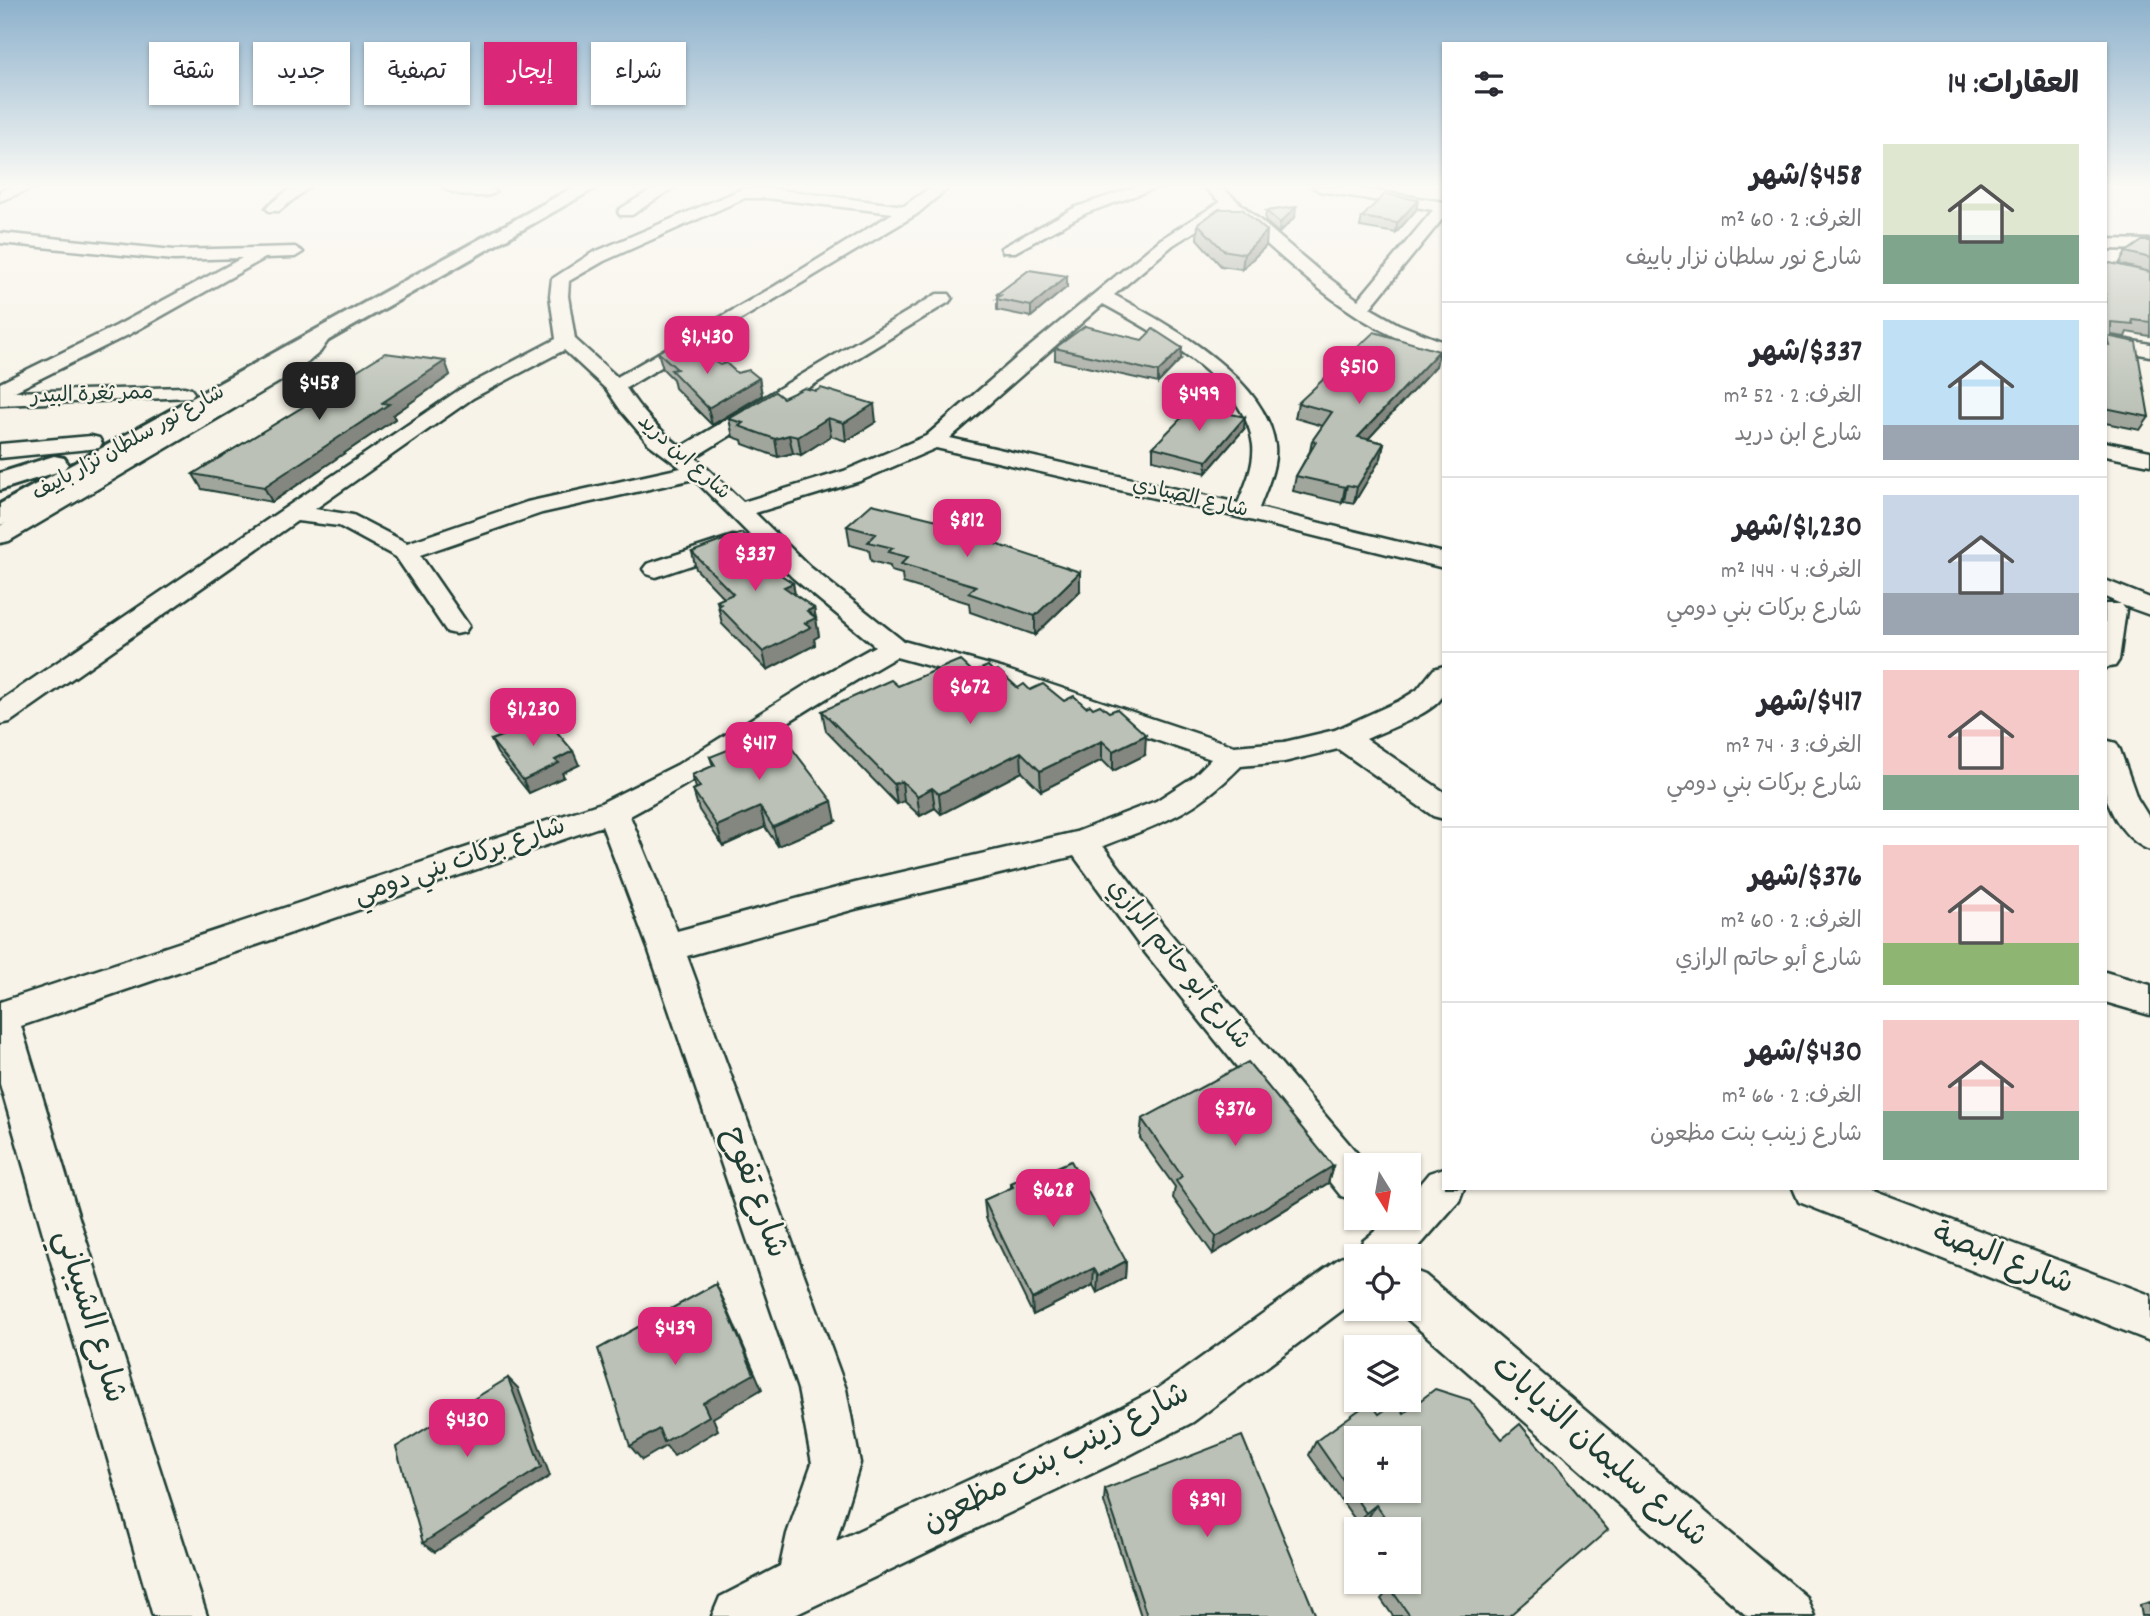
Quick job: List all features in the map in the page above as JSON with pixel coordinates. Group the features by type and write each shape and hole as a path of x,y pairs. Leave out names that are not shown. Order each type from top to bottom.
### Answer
{"main road":[{"name":"شارع نور سلطان نزار باييف","path":"0,494 422,262"},
{"name":"شارع نور سلطان نزار باييف","path":"0,516 453,262"},
{"path":"0,482 54,464"}],"street":[{"path":"0,391 135,324 246,262"},
{"path":"0,715 296,514 466,394 566,341 559,296 561,279 589,262"},
{"path":"615,386 828,262"},
{"path":"740,510 852,476 934,441 1029,357 1143,262"},
{"path":"1300,262 1360,309 1398,331 1442,348"},
{"path":"1360,309 1398,262"},
{"path":"1102,297 1142,317 1186,345 1244,400 1264,443 1263,462 1246,512"},
{"path":"680,457 943,298"},
{"path":"0,536 289,368 313,348 323,335"},
{"name":"شارع ابن دريد","path":"566,341 615,386 642,424 699,471 801,572 894,647 994,675 1233,756"},
{"path":"2107,342 2150,350"},
{"name":"ممر ثغرة البيدر","path":"0,399 184,393"},
{"name":"شارع الصيادي","path":"934,441 1246,512 1442,561"},
{"path":"0,451 91,443"},
{"path":"2107,449 2150,458"},
{"path":"405,552 535,507 699,471"},
{"path":"296,514 345,520 405,552 456,626"},
{"path":"656,569 761,533"},
{"path":"2108,602 2150,607"},
{"path":"2108,602 2150,625"},
{"path":"2107,621 2108,602"},
{"name":"شارع بركات بني دومي","path":"0,1017 612,811 688,772 822,687 894,647"},
{"path":"666,948 855,897 1082,842 1167,809 1204,785 1233,756 1284,752 1343,738 1409,708 1427,696 1442,677"},
{"path":"1343,738 1442,807"},
{"path":"2107,755 2128,811 2137,828 2150,838"},
{"name":"شارع تفوح","path":"612,811 666,948 822,1389 836,1448 836,1463 812,1534 803,1582"},
{"name":"شارع أبو حاتم الرازي","path":"1082,842 1151,935 1344,1168"},
{"path":"2107,988 2150,1000"},
{"name":"شارع الشيباني","path":"0,1017 62,1231 180,1616"},
{"path":"1389,1237 1442,1188"},
{"name":"شارع البصة","path":"1819,1190 2150,1318"},
{"name":"شارع زينب بنت مظعون","path":"739,1616 803,1582 924,1529 1176,1405 1344,1282"},
{"name":"شارع سليمان الذيابات","path":"1421,1301 1787,1616"}],"building":[{"path":"2110,263 2150,272 2150,322 2111,322 2111,337 2136,342 2149,417 2107,408 2107,265"},
{"path":"1029,270 1067,276 1031,306 996,299 1001,295 997,294"},
{"path":"1085,326 1142,340 1153,329 1182,348 1158,372 1055,348"},
{"path":"1374,332 1439,351 1358,437 1384,443 1357,487 1345,487 1296,476 1316,442 1312,441 1332,412 1298,403"},
{"path":"667,347 702,354 720,365 726,363 737,373 749,370 759,378 708,408 671,370 677,369 658,352"},
{"path":"385,353 445,361 382,403 389,404 264,487 193,474 347,380 343,379"},
{"path":"804,388 816,391 821,388 874,404 844,423 828,418 798,437 789,435 775,439 739,426 743,423 729,419 775,392 783,398"},
{"path":"1193,406 1245,417 1207,461 1153,447"},
{"path":"872,504 974,529 968,535 1080,572 1035,616 968,593 976,586 901,564 908,557 888,552 893,548 868,542 876,534 847,526"},
{"path":"742,533 766,556 757,559 793,583 784,587 814,608 807,611 816,618 805,623 811,627 763,652 718,606 721,604 717,601 733,594 692,552"},
{"path":"960,660 973,672 988,666 994,672 998,670 1018,688 1024,684 1030,690 1043,684 1064,701 1074,696 1086,707 1100,705 1109,712 1117,709 1146,735 1113,751 1102,741 1040,771 1021,752 939,794 932,788 917,796 902,781 894,784 822,711 891,680 898,686"},
{"path":"546,719 573,751 555,760 559,763 523,780 491,740"},
{"path":"778,730 832,801 773,827 760,807 717,826 693,790 700,787 692,775 715,765 710,757"},
{"path":"1248,1062 1333,1166 1216,1237 1176,1181 1182,1176 1142,1119"},
{"path":"1071,1161 1126,1261 1098,1276 1094,1268 1032,1299 984,1200 1013,1187 1011,1183 1041,1169 1043,1173"},
{"path":"716,1284 754,1374 703,1403 709,1416 664,1442 659,1429 630,1446 598,1349"},
{"path":"508,1378 541,1467 423,1543 396,1447"},
{"path":"1435,1389 1470,1400 1502,1439 1520,1424 1608,1530 1509,1616 1410,1616 1394,1594 1421,1594 1421,1517 1385,1517 1376,1505 1366,1513 1359,1503 1421,1503 1421,1426 1344,1426 1344,1481 1316,1441 1356,1412 1421,1412 1421,1400"},
{"path":"1242,1436 1316,1616 1147,1616 1105,1489"}]}
